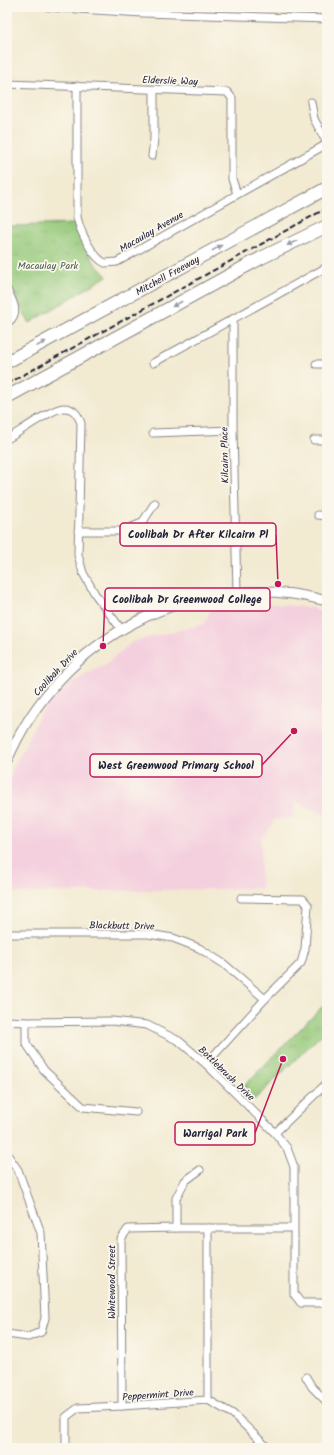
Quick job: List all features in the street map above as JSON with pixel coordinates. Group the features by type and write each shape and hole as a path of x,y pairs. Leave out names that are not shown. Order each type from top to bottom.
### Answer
{"highway":[{"name":"Mitchell Freeway","path":"7,362 327,188"},
{"path":"7,397 261,258 327,226"}],"main road":[{"name":"Coolibah Drive","path":"7,746 25,715 56,676 75,657 119,627 175,604 237,589 282,587 327,595"},
{"name":"Coolibah Drive","path":"237,589 289,593 327,601"},
{"name":"Coolibah Drive","path":"7,761 23,730 47,694 82,658 119,627"}],"street":[{"path":"47,7 143,13 327,19"},
{"name":"Elderslie Way","path":"7,84 225,92 230,96 232,101 232,179 237,194"},
{"name":"Macaulay Avenue","path":"76,86 77,217 80,229 95,256 101,261 109,264 117,262 327,144"},
{"path":"152,156 154,139 154,90"},
{"path":"311,102 314,119 327,144"},
{"path":"153,363 327,267"},
{"path":"7,290 15,305 15,313 13,318 7,322"},
{"name":"Kilcairn Place","path":"233,318 233,430 237,589"},
{"path":"316,364 327,364"},
{"path":"7,439 53,411 62,408 71,409 77,414 81,423 78,555 83,573 95,594 119,627"},
{"path":"153,433 233,430"},
{"path":"314,440 327,440"},
{"path":"78,531 122,531 142,523 155,503"},
{"path":"318,516 327,516"},
{"path":"206,1064 265,999 301,963 305,949 308,905 302,899 242,898"},
{"name":"Blackbutt Drive","path":"7,934 148,934 173,938 199,948 224,964 265,999"},
{"name":"Bottlebrush Drive","path":"7,1021 112,1021 147,1025 178,1041 206,1064 275,1133 287,1148 294,1167 294,1294 301,1303 327,1303"},
{"path":"26,1022 26,1043 44,1070 83,1107 136,1112"},
{"path":"275,1133 327,1083"},
{"path":"7,1154 18,1170 41,1233 45,1318 41,1332 28,1337 7,1334"},
{"path":"176,1228 176,1198 186,1181 200,1170"},
{"path":"208,1228 208,1400"},
{"name":"Whitewood Street","path":"122,1406 121,1239 128,1229 293,1228"},
{"path":"306,1377 312,1387 327,1402"},
{"name":"Peppermint Drive","path":"66,1448 66,1417 78,1408 208,1400 233,1414 268,1448"}],"shaded area":[{"path":"255,602 312,608 327,613 327,816 295,801 295,818 273,820 273,825 261,838 261,888 7,893 7,789 13,767 41,713 65,686 106,664 132,642 204,624 213,605"}],"green space":[{"name":"Macaulay Park","path":"75,224 95,264 107,276 30,323 7,280 8,226"},
{"path":"327,1002 327,1029 254,1100 241,1089"}],"railway":[{"path":"7,384 327,208"}],"place":[{"name":"Coolibah Dr After Kilcairn Pl","path":"278,584"},
{"name":"Coolibah Dr Greenwood College","path":"103,646"},
{"name":"West Greenwood Primary School","path":"294,731"},
{"name":"Warrigal Park","path":"283,1059"}]}
